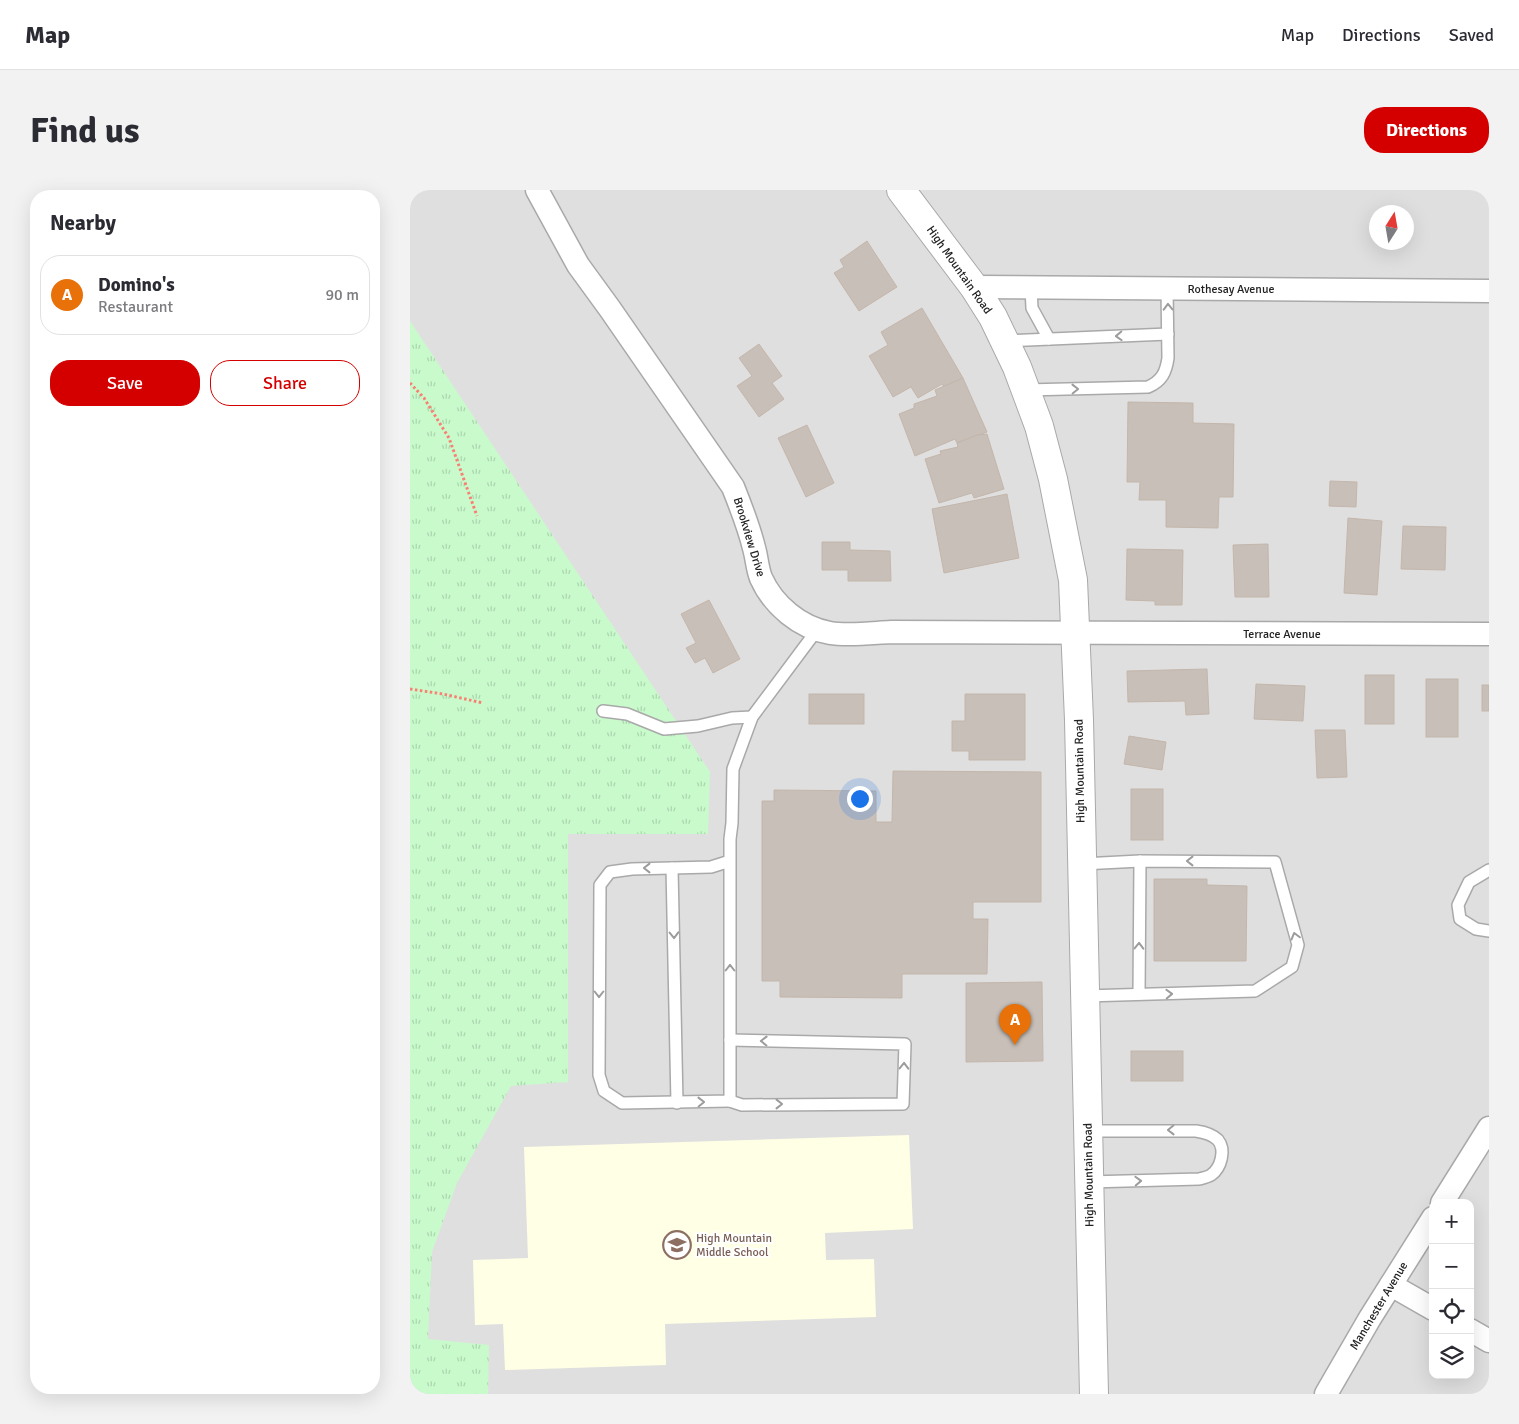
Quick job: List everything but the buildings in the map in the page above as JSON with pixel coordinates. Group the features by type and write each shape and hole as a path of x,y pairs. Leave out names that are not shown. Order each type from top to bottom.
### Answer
{"street":[{"name":"Brookview Drive","path":"537,190 578,265 733,487 754,547 760,576 779,605 797,620 817,630 832,634 891,632 1075,633"},
{"name":"High Mountain Road","path":"901,190 974,287 993,317 1026,390 1039,426 1053,479 1073,580 1079,720 1094,1394"},
{"name":"Rothesay Avenue","path":"974,287 1489,291"},
{"name":"Terrace Avenue","path":"1075,633 1489,634"},
{"path":"1445,1199 1489,1128"},
{"name":"Manchester Avenue","path":"1326,1394 1390,1285 1429,1224"},
{"path":"1390,1285 1429,1307"},
{"path":"1474,1332 1489,1341"}],"lane":[{"path":"1031,288 1032,308 1049,339"},
{"path":"1026,390 1148,387 1157,383 1166,368 1168,358 1167,289"},
{"path":"1004,341 1168,334"},
{"path":"730,1102 730,839 733,769 752,717 817,630"},
{"path":"603,711 627,714 664,729 698,726 732,718 752,717"},
{"path":"730,861 711,867 632,869 610,872 600,885 599,1075 604,1091 622,1103 903,1104 905,1044 730,1040"},
{"path":"1139,994 1140,861"},
{"path":"1082,864 1140,861 1275,862 1298,945 1292,967 1255,991 1085,996"},
{"path":"672,868 677,1103"},
{"path":"1489,870 1469,882 1458,905 1460,918 1476,929 1489,931"},
{"path":"1088,1131 1196,1131 1207,1133 1217,1138 1222,1147 1222,1156 1217,1168 1210,1176 1200,1179 1089,1182"}],"path":[{"path":"410,383 424,398 449,438 477,516"},
{"path":"410,689 483,703"}],"shaded area":[{"path":"410,190 1489,190 1489,1394 410,1394"},
{"name":"High Mountain Middle School","path":"909,1135 913,1229 825,1233 826,1260 874,1259 876,1317 665,1324 666,1365 505,1370 503,1324 475,1325 473,1260 528,1258 524,1147"}],"green space":[{"path":"410,321 710,772 708,834 568,834 568,1082 511,1086 457,1183 432,1252 428,1339 489,1345 488,1394 410,1394"}],"place":[{"name":"Domino's","path":"1015,1045"},
{"name":"High Mountain Middle School","path":"677,1245"}]}
